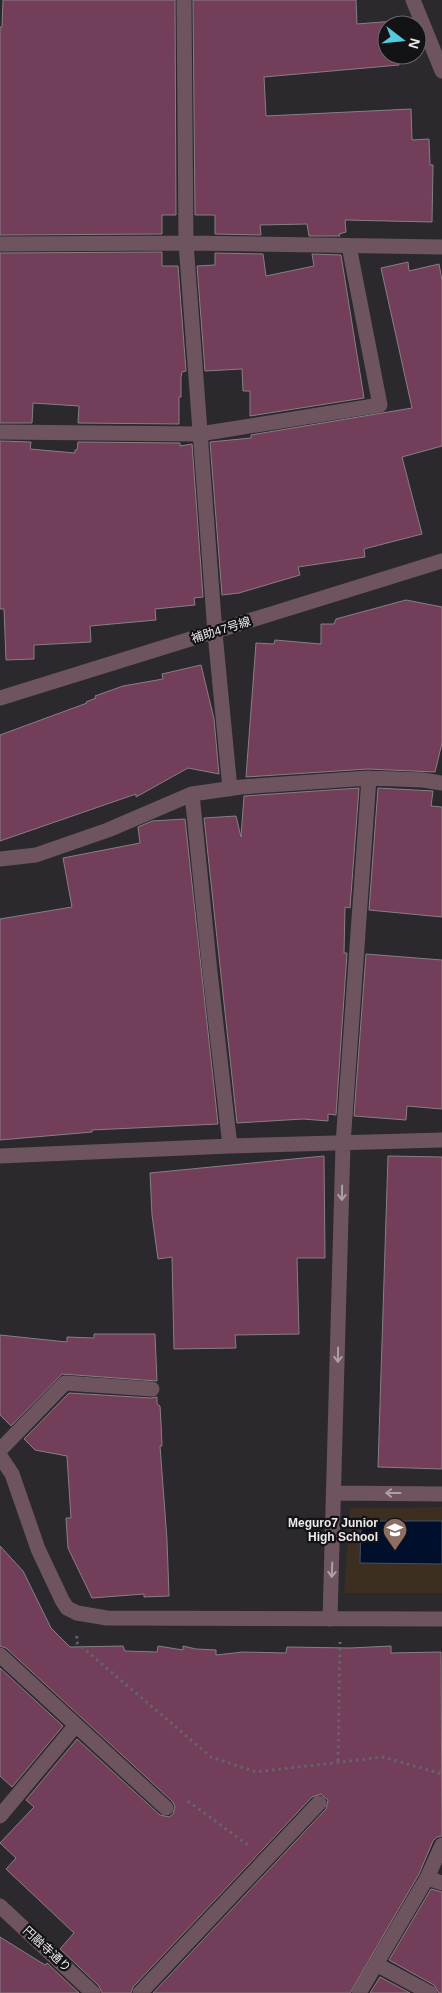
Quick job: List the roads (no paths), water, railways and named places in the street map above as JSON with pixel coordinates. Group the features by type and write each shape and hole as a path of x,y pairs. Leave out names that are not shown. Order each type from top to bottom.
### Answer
{"street":[{"path":"184,0 186,243 214,633 230,789"},
{"path":"413,0 442,72"},
{"path":"0,244 186,243 442,247"},
{"path":"0,432 200,434 380,405 349,246"},
{"name":"補助47号線","path":"0,698 442,561"},
{"path":"335,1619 334,1493 343,1144 369,778"},
{"path":"0,858 36,856 108,830 192,794 230,789 369,778 424,780 442,783"},
{"path":"192,794 230,1146"},
{"path":"0,1156 230,1146 442,1140"},
{"path":"0,1450 65,1383 152,1389"},
{"path":"0,1456 12,1474 38,1549 62,1600 67,1608 78,1613 108,1618 442,1619"},
{"path":"334,1493 442,1494"},
{"path":"0,1655 166,1808"},
{"path":"0,1816 76,1725"},
{"path":"140,1993 319,1803"},
{"path":"359,1993 427,1878 442,1845"},
{"path":"427,1878 442,1883"},
{"name":"円融寺通り","path":"0,1906 93,1993"},
{"path":"376,1964 430,1993"}],"water":[{"path":"361,1521 442,1521 442,1564 360,1563"}],"place":[{"name":"Meguro7 Junior High School","path":"395,1551"}]}
